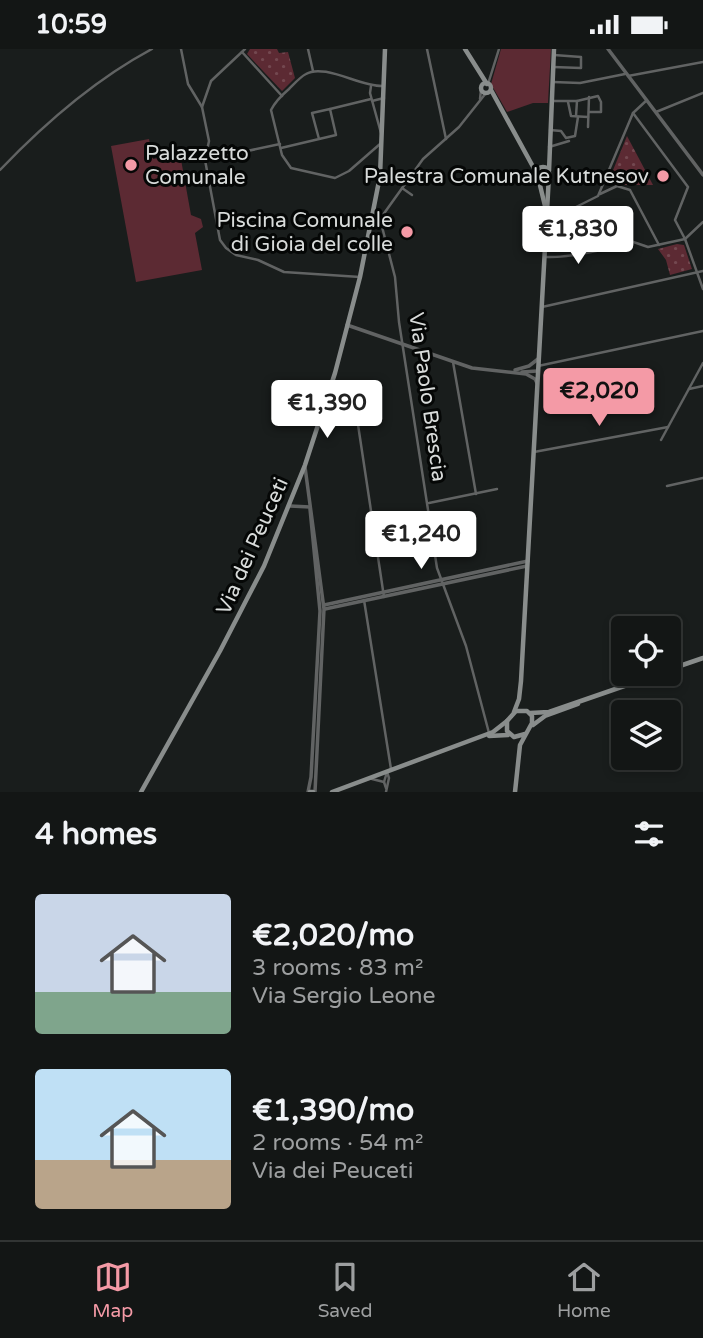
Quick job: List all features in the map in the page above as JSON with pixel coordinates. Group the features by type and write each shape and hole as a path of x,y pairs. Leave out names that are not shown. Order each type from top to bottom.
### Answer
{"main road":[{"name":"Via dei Peuceti","path":"141,792 264,566 290,506 319,424 335,373 373,217 381,166 385,49"},
{"path":"332,792 389,773 489,733 507,721 520,695 544,247 543,192 529,158 495,99 486,89 465,49"},
{"path":"545,216 554,52"},
{"path":"529,158 549,173"},
{"path":"537,175 549,161"},
{"path":"537,175 544,179 549,173"},
{"path":"681,666 703,658"},
{"path":"521,681 522,699 532,718 531,727"},
{"path":"517,762 525,734 545,716 626,686"},
{"path":"513,712 521,710 545,713 592,698"},
{"path":"507,721 506,729 517,748 515,792"},
{"path":"452,748 492,735 520,737 525,734"}],"street":[{"path":"0,170 38,131 76,99 152,49"},
{"path":"181,49 188,84 202,107 209,141 205,160 219,235 230,251 284,272 360,277"},
{"path":"308,49 313,71"},
{"path":"427,49 446,139"},
{"path":"373,217 380,219 423,159 467,117 486,89 499,49"},
{"path":"568,49 568,56"},
{"path":"608,49 703,175"},
{"path":"202,107 211,81 243,51 282,96"},
{"path":"554,52 581,57 580,68 554,67"},
{"path":"553,82 580,83 703,62"},
{"path":"382,142 349,171 332,178 291,168 285,161 271,110 304,75 313,71 371,86 384,86"},
{"path":"480,75 492,73"},
{"path":"371,86 371,100 379,132 383,135"},
{"path":"656,112 703,93"},
{"path":"552,101 568,102 598,96 601,112 589,112"},
{"path":"588,127 589,97"},
{"path":"318,139 312,113 384,98"},
{"path":"598,195 634,113 647,100"},
{"path":"550,130 561,131 566,138 575,136 577,101"},
{"path":"568,102 571,116 589,117"},
{"path":"205,160 336,135 330,109"},
{"path":"634,113 688,187 675,220 685,239 703,289"},
{"path":"550,147 569,141"},
{"path":"545,216 564,213 617,186 628,189 659,245"},
{"path":"402,188 412,195"},
{"path":"547,207 564,213"},
{"name":"Via Paolo Brescia","path":"380,219 396,277 403,345 442,582 466,646 489,733"},
{"path":"544,247 604,232 645,248 685,239 703,222"},
{"path":"543,257 558,258 613,248 627,241"},
{"path":"541,307 703,271"},
{"path":"347,325 453,362 483,370 510,371 538,368 703,331"},
{"path":"522,370 538,359"},
{"path":"453,362 476,494"},
{"path":"661,440 703,363"},
{"path":"522,370 537,383"},
{"path":"689,389 703,386"},
{"path":"319,424 357,418 383,594"},
{"path":"533,452 668,427"},
{"path":"305,465 322,608 311,792"},
{"path":"667,486 703,478"},
{"path":"428,504 497,489"},
{"path":"290,506 310,507"},
{"path":"322,608 527,563"},
{"path":"364,599 389,773 386,791"},
{"path":"386,791 384,782 389,773"},
{"path":"368,779 377,778 384,782"}],"shaded area":[{"path":"250,49 277,49 279,53 288,52 295,78 282,91 247,54"},
{"path":"501,49 551,49 548,103 533,103 507,112 491,84"},
{"path":"627,136 653,185 609,185"},
{"path":"149,139 153,159 180,154 191,215 201,219 203,227 195,233 202,270 136,282 111,146"},
{"path":"684,245 692,269 670,275 666,260 658,249"}],"place":[{"name":"Palazzetto Comunale","path":"131,165"},
{"name":"Palestra Comunale Kutnesov","path":"663,176"},
{"name":"Piscina Comunale di Gioia del colle","path":"407,232"}]}
